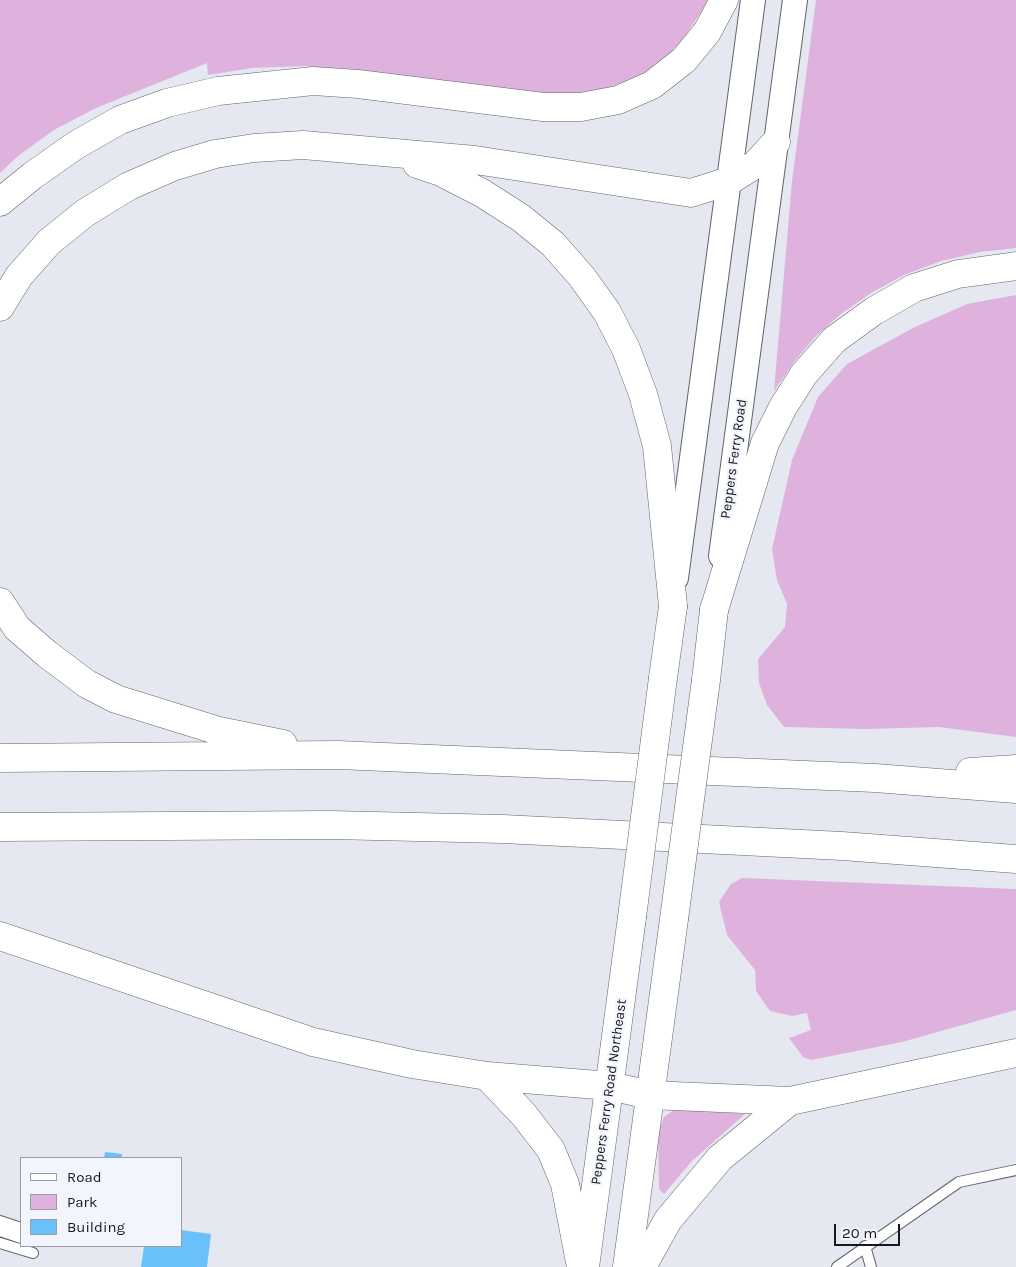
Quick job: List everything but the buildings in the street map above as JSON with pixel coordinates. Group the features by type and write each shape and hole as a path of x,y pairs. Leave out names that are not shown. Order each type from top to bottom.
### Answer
{"main road":[{"path":"0,202 32,176 76,145 120,120 166,103 218,90 313,81 358,84 544,107 581,107 618,100 652,85 684,60 708,32 724,0"},
{"path":"0,307 19,276 49,242 85,214 129,186 175,166 215,154 304,144 474,160 690,193 729,180 756,164 776,142"},
{"path":"350,149 398,157 441,172 482,193 521,218 553,244 582,276 614,327 644,394 657,446 673,606"},
{"path":"714,610 765,443 783,407 804,374 834,340 874,311 914,288 958,274 1016,266"},
{"path":"0,602 17,628 47,654 87,684 116,699 219,731 338,755"},
{"name":"Peppers Ferry Road Northeast","path":"585,1267 673,606"},
{"name":"Peppers Ferry Road","path":"650,1095 714,610"},
{"path":"0,758 338,755 874,778 1016,789"},
{"path":"874,778 1016,769"},
{"path":"0,827 322,825 502,829 842,846 1016,859"},
{"path":"0,936 313,1042 412,1064 487,1076 610,1086 650,1095 790,1101 1016,1053"},
{"path":"487,1076 524,1115 552,1150 565,1184 581,1267"},
{"path":"628,1267 650,1095"},
{"path":"642,1267 668,1220 720,1158 790,1101"}],"street":[{"path":"673,606 753,0"},
{"name":"Peppers Ferry Road","path":"714,610 795,0"}],"lane":[{"path":"837,1267 959,1182 1016,1170"},
{"path":"0,1221 20,1228"},
{"path":"0,1231 20,1238"},
{"path":"0,1243 33,1254"},
{"path":"865,1246 871,1267"}],"green space":[{"path":"0,0 709,0 682,41 664,58 641,75 600,91 574,95 550,95 305,66 252,68 208,75 207,63 96,108 54,130 18,156 0,173"},
{"path":"816,0 1016,0 1016,248 980,252 941,261 904,275 871,293 841,314 815,337 794,362 774,391 792,181"},
{"path":"1016,295 1016,737 939,727 866,729 784,727 767,705 759,683 758,659 785,627 787,604 777,580 772,549 792,460 818,397 847,364 913,328 967,304"},
{"path":"742,878 1016,889 1016,1010 902,1042 811,1060 803,1057 789,1038 811,1030 807,1013 792,1016 770,1011 756,991 755,970 727,935 719,902 731,884"},
{"path":"675,1109 745,1114 692,1161 664,1194 659,1189 658,1133 664,1117"}]}
